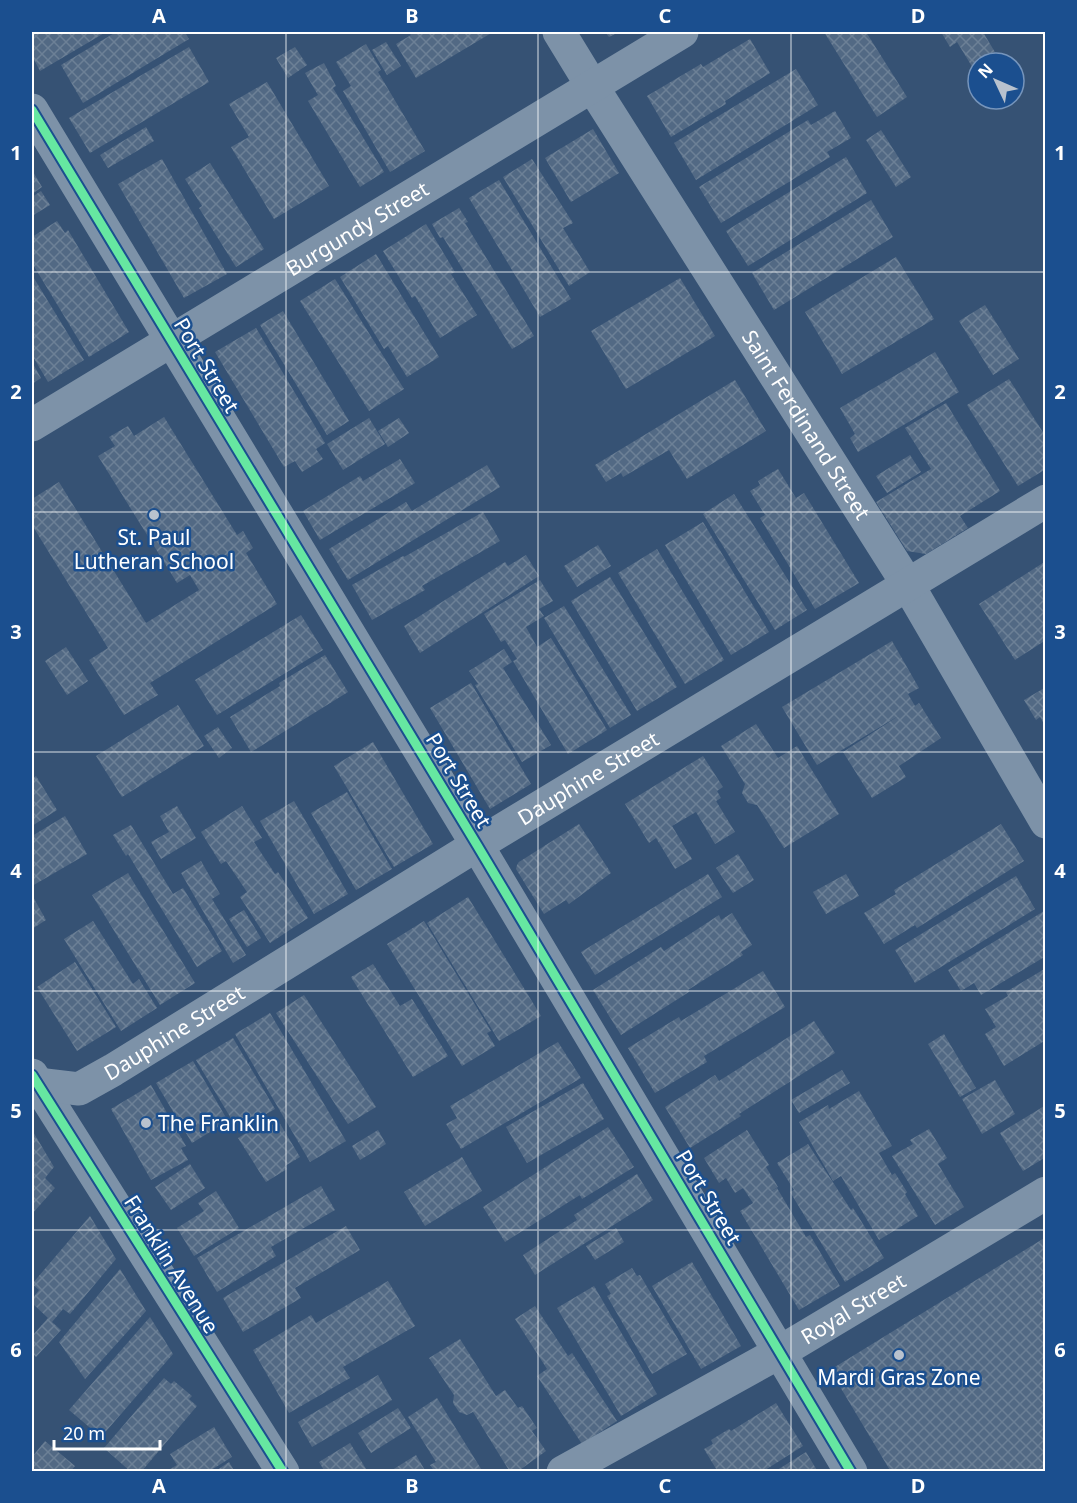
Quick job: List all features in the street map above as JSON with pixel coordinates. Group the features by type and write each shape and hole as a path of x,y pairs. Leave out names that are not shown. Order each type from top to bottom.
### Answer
{"street":[{"name":"Saint Ferdinand Street","path":"560,32 908,585 1046,822"},
{"name":"Burgundy Street","path":"32,425 682,32"},
{"name":"Port Street","path":"32,110 477,845 851,1472"},
{"name":"Dauphine Street","path":"33,1081 79,1089 113,1070 477,845 1046,501"},
{"name":"Franklin Avenue","path":"33,1081 283,1472"},
{"name":"Royal Street","path":"563,1472 780,1352 1046,1193"}],"building":[{"path":"32,32 106,32 40,71 32,56"},
{"path":"116,32 189,32 186,34 189,39 83,103 61,65"},
{"path":"409,32 493,32 416,78 396,44 411,35"},
{"path":"605,32 619,32 609,37"},
{"path":"824,32 866,32 907,97 877,117"},
{"path":"941,32 983,32 994,51 966,51 966,57 957,42 950,47"},
{"path":"750,39 770,73 725,101 726,104 671,137 647,96 701,64 703,67"},
{"path":"386,42 401,66 387,75 372,50"},
{"path":"366,44 381,70 378,72 425,151 390,172 343,91 351,86 336,62"},
{"path":"189,47 209,82 90,153 69,118"},
{"path":"295,47 307,65 288,78 276,58"},
{"path":"324,63 336,86 333,88 384,172 360,187 308,101 318,95 305,73"},
{"path":"796,69 818,105 696,180 674,143"},
{"path":"267,82 329,186 274,219 231,147 249,137 229,104"},
{"path":"835,111 851,138 827,152 830,157 721,223 699,187 808,120 811,125"},
{"path":"146,127 154,141 108,168 100,155"},
{"path":"593,129 619,173 571,202 545,158"},
{"path":"881,130 911,177 896,187 866,140"},
{"path":"846,157 867,193 748,266 726,231"},
{"path":"162,159 227,274 184,298 118,184"},
{"path":"532,159 573,223 563,228 590,272 569,286 503,177"},
{"path":"210,163 264,249 236,267 199,208 202,206 185,179"},
{"path":"32,170 42,187 32,194"},
{"path":"499,180 571,299 540,317 469,198"},
{"path":"41,191 50,205 32,216 32,197"},
{"path":"871,200 893,237 774,310 752,273"},
{"path":"459,208 468,222 465,223 534,336 512,349 443,237 440,238 432,224"},
{"path":"57,221 65,233 68,230 129,332 89,357 32,263 32,237"},
{"path":"426,224 455,272 451,274 477,315 440,338 415,296 412,298 383,251"},
{"path":"376,254 439,357 407,377 388,346 384,349 340,277"},
{"path":"896,257 934,319 842,374 805,312"},
{"path":"32,275 84,360 48,382 32,355"},
{"path":"680,278 715,336 626,389 591,331"},
{"path":"335,279 404,389 369,411 300,301"},
{"path":"985,305 1019,359 993,375 959,321"},
{"path":"283,311 349,421 327,435 260,325"},
{"path":"256,328 325,443 316,449 323,459 302,472 295,461 284,467 215,352"},
{"path":"935,352 959,392 858,452 850,438 855,434 840,408"},
{"path":"32,362 41,378 32,384"},
{"path":"1009,379 1046,437 1046,469 1018,486 967,405"},
{"path":"735,380 766,431 687,479 669,450 623,477 621,473 606,482 595,465"},
{"path":"946,403 1000,491 960,516 968,528 926,554 907,551 876,502 931,469 905,428"},
{"path":"164,417 237,535 243,531 253,548 246,553 277,604 150,683 158,695 124,715 89,660 108,648 32,525 32,499 59,482 146,623 199,590 190,575 177,583 98,456 115,446 109,437 128,426 134,436"},
{"path":"369,418 385,444 343,470 327,444"},
{"path":"399,418 409,433 388,447 378,431"},
{"path":"910,455 921,472 887,493 876,476"},
{"path":"400,459 415,483 320,540 303,511 360,476 363,481"},
{"path":"487,465 500,487 348,580 329,549 406,502 412,511"},
{"path":"778,469 796,498 804,493 859,583 815,609 760,518 765,515 750,491 760,485 758,481"},
{"path":"734,494 807,610 775,630 703,514"},
{"path":"483,512 500,541 422,586 425,590 372,620 352,585"},
{"path":"703,522 769,632 731,655 665,545"},
{"path":"598,545 611,566 577,587 564,566"},
{"path":"657,549 724,660 685,684 618,573"},
{"path":"526,555 539,576 420,653 404,626 505,562 508,566"},
{"path":"1046,561 1046,640 1015,660 979,604"},
{"path":"610,577 677,687 637,711 571,601"},
{"path":"540,580 553,601 539,609 544,616 526,627 537,647 551,638 607,730 568,754 513,661 517,659 505,640 501,642 484,614"},
{"path":"564,606 631,715 610,728 544,618"},
{"path":"301,615 323,650 217,715 195,680"},
{"path":"892,641 919,688 908,694 915,706 919,703 941,738 899,766 906,777 872,798 843,752 900,715 817,765 782,707"},
{"path":"66,647 88,681 67,695 45,661"},
{"path":"504,649 512,662 503,668 551,745 522,762 475,685 478,684 469,671"},
{"path":"325,655 348,692 251,752 230,717"},
{"path":"471,683 531,784 490,809 430,708"},
{"path":"1046,687 1046,727 1040,717 1036,720 1024,700"},
{"path":"178,705 204,746 122,797 96,756"},
{"path":"756,724 778,758 797,746 839,814 784,848 757,805 748,803 742,793 745,784 721,746"},
{"path":"218,727 232,748 219,758 204,736"},
{"path":"373,742 433,844 394,867 334,766"},
{"path":"703,756 723,787 717,791 721,798 716,801 735,832 715,844 696,812 672,826 692,859 675,869 656,838 649,843 625,804"},
{"path":"36,776 57,810 32,826 32,779"},
{"path":"347,792 392,869 356,890 311,813"},
{"path":"294,801 348,894 314,914 260,821"},
{"path":"177,806 196,838 161,859 151,842 169,832 160,816"},
{"path":"242,806 262,838 254,842 275,874 278,872 308,918 270,943 240,897 247,892 226,861 221,864 201,832"},
{"path":"65,816 87,854 32,886 32,836"},
{"path":"579,824 611,873 569,904 566,900 544,914 516,869 517,865"},
{"path":"1001,824 1024,861 917,928 915,925 884,944 864,913 896,894 894,890"},
{"path":"131,825 173,894 183,888 222,951 197,967 128,854 126,856 113,835"},
{"path":"738,854 754,880 733,893 716,868"},
{"path":"201,861 220,894 212,899 246,955 233,963 181,873"},
{"path":"128,873 195,983 160,1005 92,895"},
{"path":"708,874 722,897 595,975 581,952"},
{"path":"846,874 859,896 826,914 813,892"},
{"path":"1016,876 1035,909 915,983 895,950"},
{"path":"32,895 46,920 32,929"},
{"path":"468,897 541,1016 499,1041 427,923"},
{"path":"244,910 261,938 247,947 229,919"},
{"path":"1044,911 1046,914 1046,956 981,995 974,983 961,991 948,970"},
{"path":"732,913 752,945 741,952 743,955 621,1035 593,990 661,947 664,951 719,915 721,920"},
{"path":"93,921 133,984 139,979 157,1008 121,1031 64,939"},
{"path":"424,921 491,1031 487,1033 495,1046 462,1066 387,944"},
{"path":"75,962 116,1027 77,1051 37,987"},
{"path":"373,964 400,1006 412,999 448,1056 413,1077 351,977"},
{"path":"1046,968 1046,1040 1004,1066 985,1034 996,1027 985,1009 1008,996 1006,992"},
{"path":"763,971 785,1007 704,1056 707,1062 655,1093 628,1048 679,1017 681,1021"},
{"path":"304,995 376,1107 348,1124 276,1013"},
{"path":"270,1013 346,1141 310,1162 235,1034"},
{"path":"814,1021 835,1053 690,1148 665,1107 715,1075 719,1081"},
{"path":"944,1034 976,1088 960,1097 928,1044"},
{"path":"233,1038 275,1109 247,1125 244,1119 235,1125 196,1060"},
{"path":"558,1042 581,1078 461,1149 446,1124 457,1118 450,1106"},
{"path":"193,1061 228,1121 192,1143 156,1083"},
{"path":"842,1070 850,1083 799,1113 791,1100"},
{"path":"995,1080 1015,1114 982,1134 962,1099"},
{"path":"583,1083 604,1119 527,1163 506,1127"},
{"path":"151,1085 186,1146 181,1148 188,1160 151,1180 111,1109"},
{"path":"859,1091 892,1146 879,1153 892,1175 895,1173 907,1192 905,1194 918,1216 879,1240 841,1176 833,1181 799,1122 828,1105 829,1109"},
{"path":"1046,1105 1046,1157 1023,1171 1000,1133"},
{"path":"269,1119 273,1126 279,1122 300,1157 285,1166 287,1169 266,1182 238,1138"},
{"path":"608,1127 634,1167 582,1199 580,1195 505,1242 483,1207"},
{"path":"929,1129 947,1158 938,1164 964,1207 935,1225 892,1156 913,1144 910,1140"},
{"path":"32,1130 54,1167 45,1178 55,1188 32,1214"},
{"path":"378,1130 386,1144 360,1160 352,1146"},
{"path":"747,1130 769,1165 766,1167 778,1187 766,1194 777,1188 806,1237 810,1235 840,1286 799,1310 740,1211 753,1203 743,1188 735,1193 726,1178 719,1183 704,1158"},
{"path":"808,1144 851,1210 853,1208 884,1258 845,1282 790,1192 794,1190 777,1163"},
{"path":"462,1157 482,1191 425,1226 404,1192"},
{"path":"190,1164 205,1188 171,1210 155,1187"},
{"path":"637,1174 653,1200 535,1275 523,1255 577,1220 574,1215"},
{"path":"321,1186 335,1210 271,1247 276,1256 217,1292 197,1258"},
{"path":"216,1191 239,1228 194,1256 177,1228 204,1211 198,1203"},
{"path":"90,1216 116,1259 70,1314 63,1309 52,1322 61,1330 36,1357 32,1353 32,1336 48,1318 32,1303 32,1299 39,1290 32,1284"},
{"path":"346,1226 360,1250 295,1288 301,1298 243,1332 223,1298"},
{"path":"616,1228 624,1242 595,1260 586,1246"},
{"path":"1046,1237 1046,1472 891,1472 830,1370"},
{"path":"692,1262 741,1346 701,1369 652,1286"},
{"path":"632,1268 637,1276 640,1275 687,1354 652,1374 607,1296 611,1294 605,1284"},
{"path":"120,1269 146,1311 85,1379 59,1342"},
{"path":"388,1281 415,1326 343,1367 350,1378 289,1413 253,1350 311,1315 316,1323"},
{"path":"594,1286 657,1394 621,1416 557,1308"},
{"path":"535,1306 568,1356 572,1353 617,1421 582,1444 537,1376 547,1369 515,1319"},
{"path":"150,1317 173,1354 101,1437 69,1410"},
{"path":"460,1339 496,1396 505,1390 518,1408 522,1406 537,1428 532,1431 546,1451 517,1472 510,1472 473,1412 467,1415 459,1412 453,1403 454,1395 429,1358"},
{"path":"378,1375 392,1400 312,1447 298,1422"},
{"path":"164,1378 171,1384 174,1381 192,1396 189,1399 197,1406 141,1472 131,1472 104,1448"},
{"path":"437,1398 483,1472 435,1472 430,1465 436,1462 408,1417"},
{"path":"776,1403 803,1446 762,1472 754,1472 753,1469 749,1472 718,1472 704,1449 713,1444 711,1440 729,1429 731,1431"},
{"path":"398,1408 411,1428 371,1453 358,1433"},
{"path":"214,1427 232,1457 208,1472 165,1472 177,1465 170,1454"},
{"path":"45,1441 75,1466 70,1472 32,1472 32,1457"},
{"path":"350,1443 368,1472 325,1472 319,1462"},
{"path":"806,1452 818,1472 774,1472"},
{"path":"416,1455 426,1472 389,1472"},
{"path":"229,1462 235,1472 214,1472"}],"cycle path":[{"path":"32,110 477,845 851,1472"},
{"path":"32,1075 283,1472"}],"place":[{"name":"St. Paul Lutheran School","path":"154,515"},
{"name":"The Franklin","path":"146,1123"},
{"name":"Mardi Gras Zone","path":"899,1355"}]}
